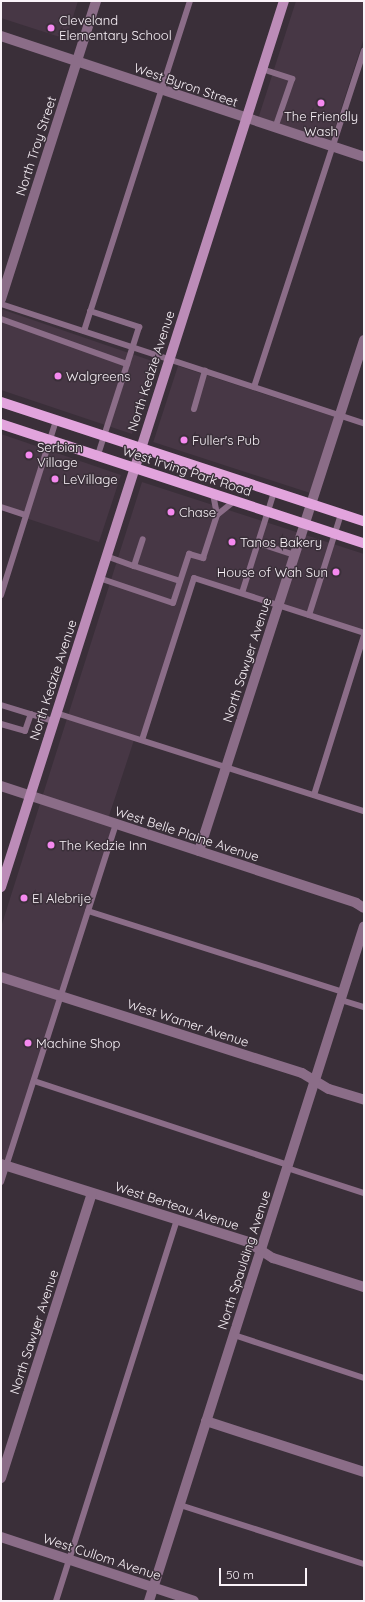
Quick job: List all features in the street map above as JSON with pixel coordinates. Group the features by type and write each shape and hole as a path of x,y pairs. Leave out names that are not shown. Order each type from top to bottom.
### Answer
{"main road":[{"name":"North Kedzie Avenue","path":"1,887 168,359 284,1"},
{"name":"West Irving Park Road","path":"1,402 140,449 364,521"},
{"name":"West Irving Park Road","path":"1,424 364,544"}],"street":[{"name":"North Troy Street","path":"1,299 96,1"},
{"name":"West Byron Street","path":"1,36 246,119 364,157"},
{"name":"North Sawyer Avenue","path":"199,852 364,340"},
{"name":"West Belle Plaine Avenue","path":"1,786 357,903 364,908"},
{"name":"North Spaulding Avenue","path":"149,1601 364,926"},
{"name":"West Warner Avenue","path":"1,977 302,1073 329,1089 364,1100"},
{"name":"West Berteau Avenue","path":"4,1165 252,1244 273,1258 364,1287"},
{"name":"North Sawyer Avenue","path":"1,1478 92,1193"},
{"path":"206,1421 364,1472"},
{"name":"West Cullom Avenue","path":"1,1537 194,1601"}],"lane":[{"path":"84,331 190,1"},
{"path":"254,387 364,51"},
{"path":"262,69 292,79 275,128"},
{"path":"1,304 364,423"},
{"path":"90,311 139,327 98,455"},
{"path":"1,319 127,364"},
{"path":"194,409 204,371"},
{"path":"1,595 56,421"},
{"path":"242,593 274,492"},
{"path":"99,578 172,602 188,554 203,558 217,515 213,494"},
{"path":"217,515 234,501"},
{"path":"1,507 26,515"},
{"path":"309,615 341,514"},
{"path":"134,566 143,539"},
{"path":"258,543 295,555"},
{"path":"106,556 180,580"},
{"path":"142,740 194,578 242,593 364,634 314,795"},
{"path":"1,705 31,714 55,717 142,740 364,811"},
{"path":"1,724 25,731 31,714"},
{"path":"1,1182 4,1165 34,1082 116,824"},
{"path":"88,911 342,996 364,1007"},
{"path":"34,1082 288,1166 364,1193"},
{"path":"56,1601 177,1220"},
{"path":"234,1335 364,1378"},
{"path":"180,1504 364,1564"}],"shaded area":[{"name":"Cleveland Elementary School","path":"1,1 78,1 66,39 1,18"},
{"path":"296,1 364,1 364,38 330,143 258,119"},
{"path":"1,309 155,362 132,434 1,390"},
{"path":"178,366 335,417 310,493 153,442"},
{"path":"1,434 121,475 99,542 1,510"},
{"path":"142,482 364,554 364,633 194,580 141,739 135,737 107,822 113,825 1,1178 1,927"}],"place":[{"name":"Cleveland Elementary School","path":"51,28"},
{"name":"The Friendly Wash","path":"321,103"},
{"name":"Walgreens","path":"58,376"},
{"name":"Fuller's Pub","path":"184,440"},
{"name":"Serbian Village","path":"29,455"},
{"name":"LeVillage","path":"55,479"},
{"name":"Chase","path":"171,512"},
{"name":"Tanos Bakery","path":"232,542"},
{"name":"House of Wah Sun","path":"336,572"},
{"name":"The Kedzie Inn","path":"51,845"},
{"name":"El Alebrije","path":"24,898"},
{"name":"Machine Shop","path":"28,1043"}]}
